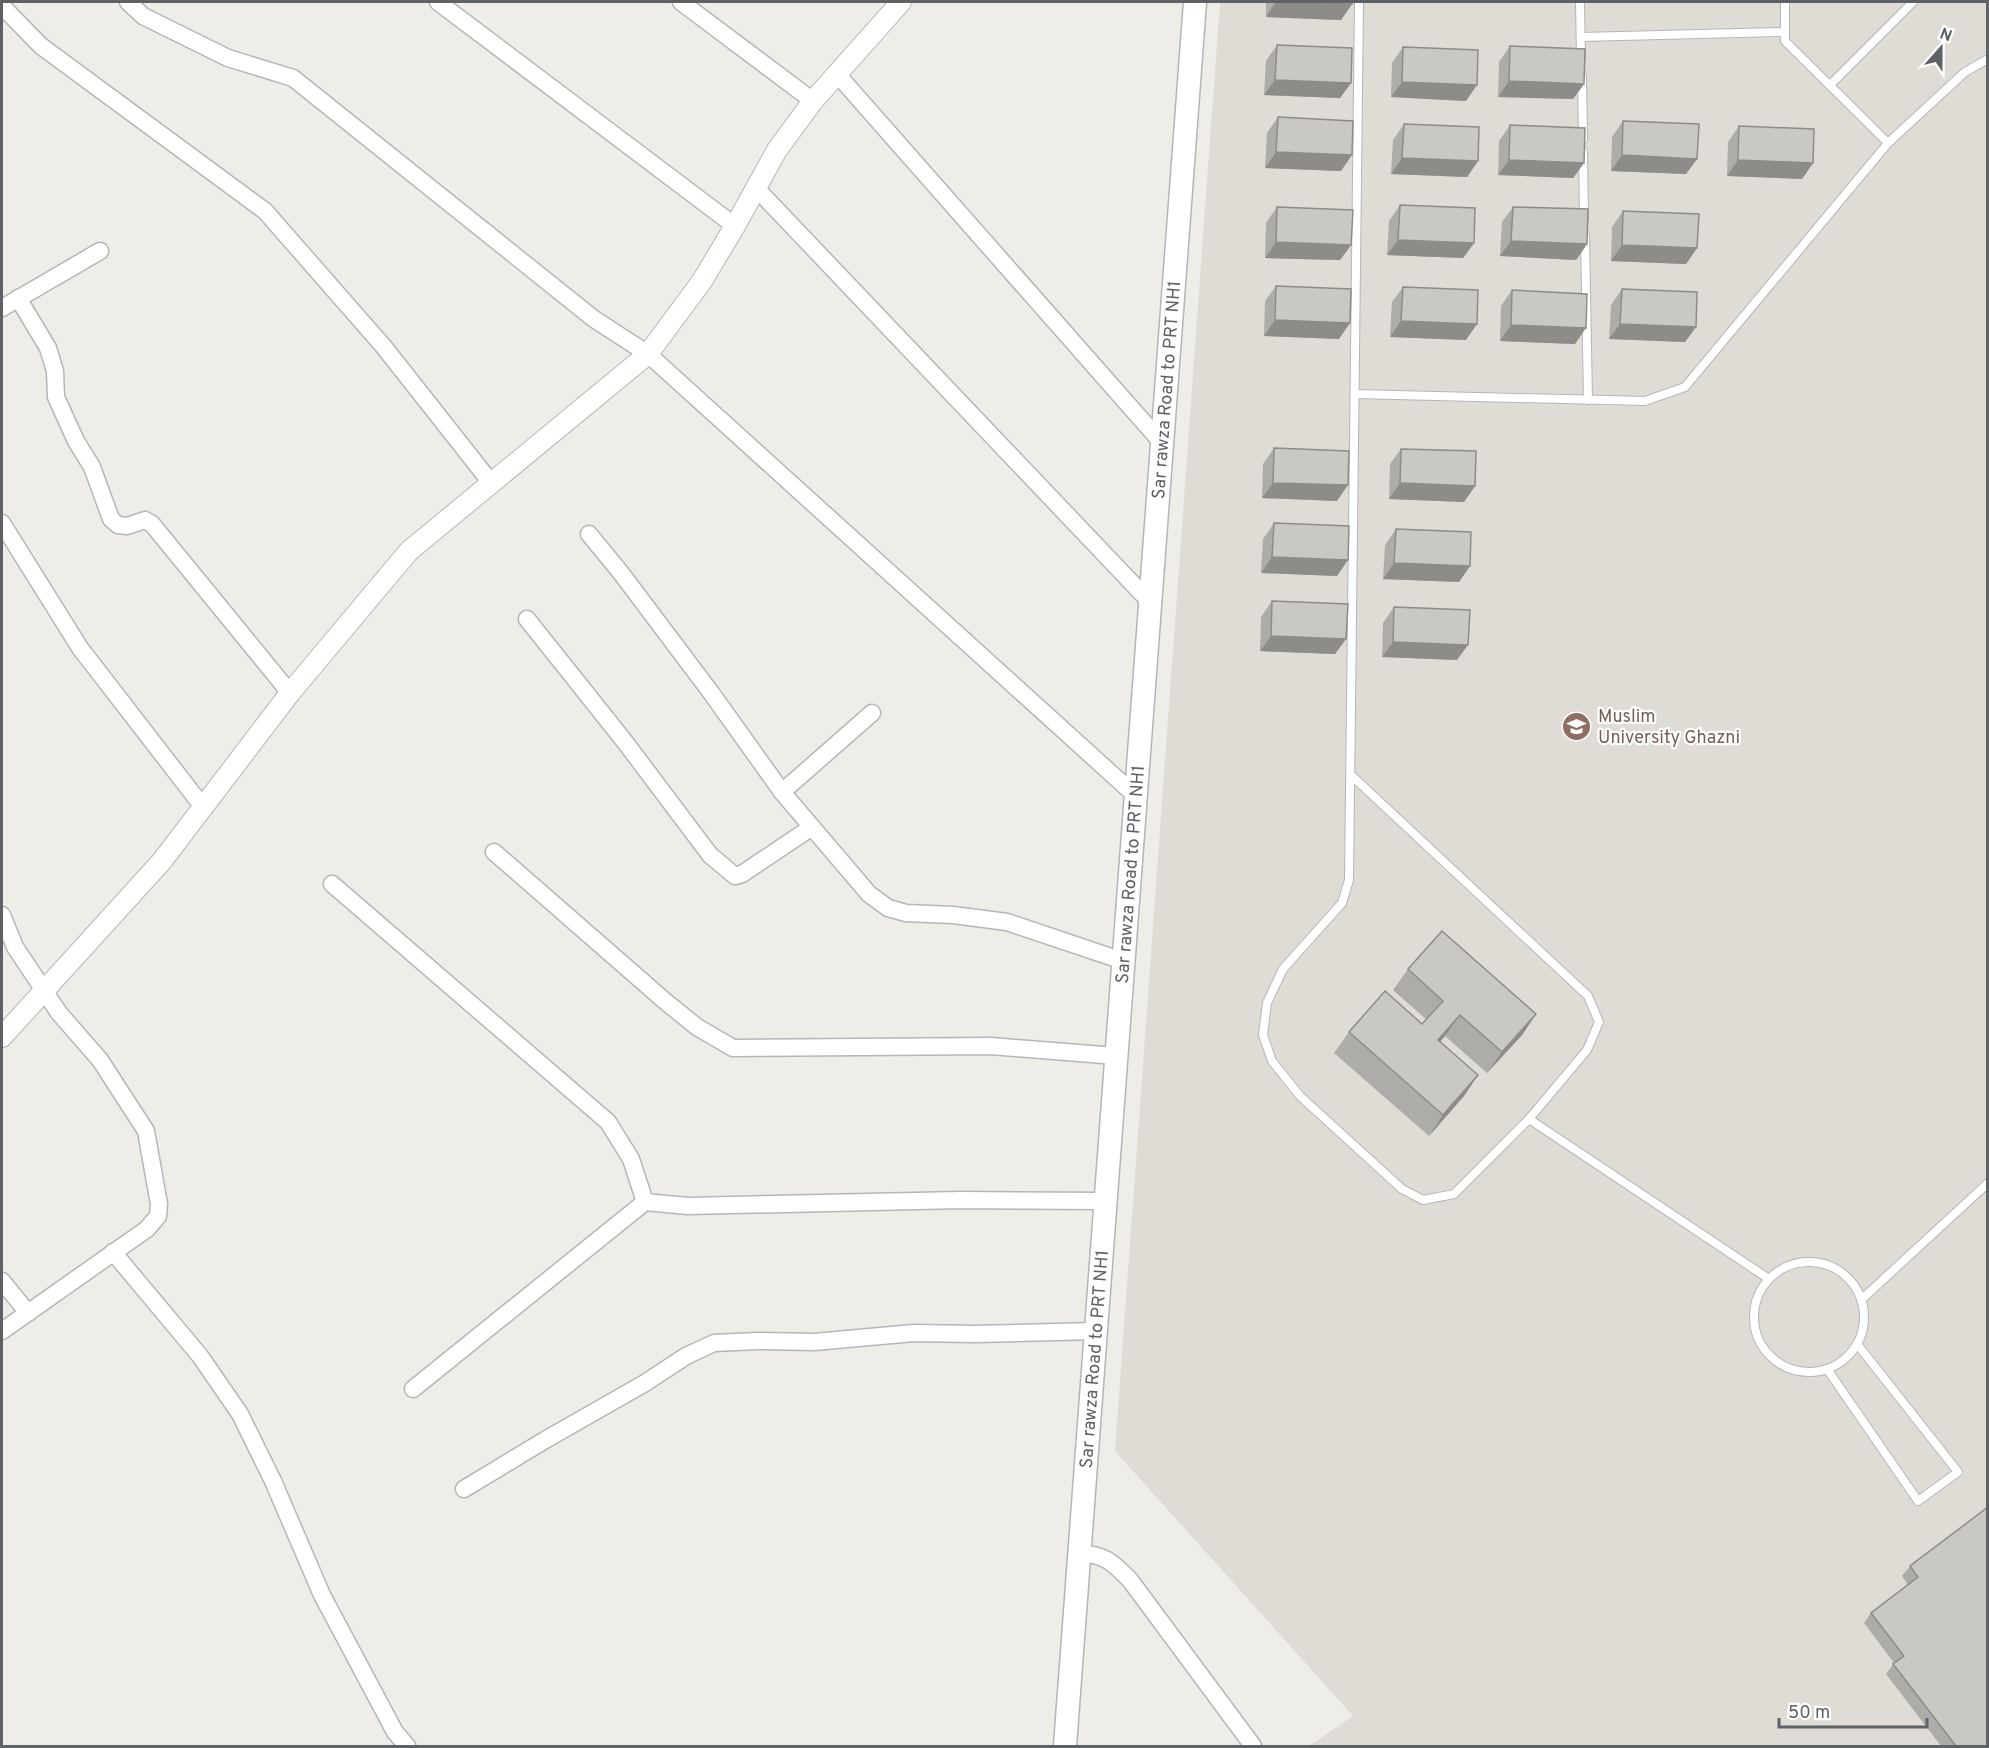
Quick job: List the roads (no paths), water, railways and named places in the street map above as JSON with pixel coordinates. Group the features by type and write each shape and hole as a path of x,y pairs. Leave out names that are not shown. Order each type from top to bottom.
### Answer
{"main road":[{"name":"Sar rawza Road to PRT NH1","path":"1065,1746 1195,2"}],"street":[{"path":"128,2 143,16 228,58 293,78 594,319 648,354 1136,796"},
{"path":"438,2 735,226"},
{"path":"681,2 813,101"},
{"path":"2,1037 162,861 290,693 409,551 648,354 702,281 777,150 813,101 901,2"},
{"path":"2,6 41,46 265,211 384,347 492,484"},
{"path":"837,74 1162,443"},
{"path":"756,188 1150,602"},
{"path":"2,308 100,250"},
{"path":"18,298 48,348 55,371 56,397 76,441 92,467 111,519 118,525 127,526 145,520 152,524 290,693"},
{"path":"2,524 80,648 203,807"},
{"path":"589,534 712,694 782,792 869,894 888,908 906,913 953,915 1007,922 1124,961"},
{"path":"527,619 625,742 710,855 727,872 735,876 742,874 812,827"},
{"path":"782,792 872,713"},
{"path":"494,852 666,1002 697,1027 733,1048 991,1046 1116,1056"},
{"path":"332,884 608,1122 631,1159 645,1202"},
{"path":"2,915 15,946 59,1013 100,1060 147,1131 159,1204 158,1216 147,1229 2,1331"},
{"path":"413,1389 645,1202 688,1206 961,1200 1106,1201"},
{"path":"113,1252 200,1356 240,1414 273,1481 322,1595 395,1732 407,1746"},
{"path":"2,1281 28,1313"},
{"path":"464,1489 645,1383 686,1356 714,1342 814,1342 914,1333 1096,1331"},
{"path":"1079,1553 1097,1555 1112,1561 1130,1580 1253,1746"}],"lane":[{"path":"1351,775 1588,996 1599,1022 1587,1050 1529,1119 1454,1194 1423,1200 1402,1189 1300,1096 1272,1061 1263,1035 1267,1003 1283,969 1342,903 1349,880 1359,2"},
{"path":"1580,2 1588,400"},
{"path":"1785,2 1785,41 1888,143"},
{"path":"1830,85 1913,2"},
{"path":"1581,38 1785,32"},
{"path":"1355,394 1645,401 1685,387 1888,143 1965,72 1988,59"},
{"path":"1529,1119 1769,1280"},
{"path":"1861,1300 1988,1183"},
{"path":"1821,1264 1838,1271 1851,1282 1861,1300 1864,1315 1862,1332 1857,1344 1842,1361 1827,1370 1809,1372 1792,1370 1776,1361 1764,1348 1756,1332 1754,1314 1758,1295 1769,1280 1784,1268 1793,1265 1821,1264"},
{"path":"1827,1370 1918,1501 1958,1472 1857,1344"}],"place":[{"name":"Muslim University Ghazni","path":"1577,726"}]}
